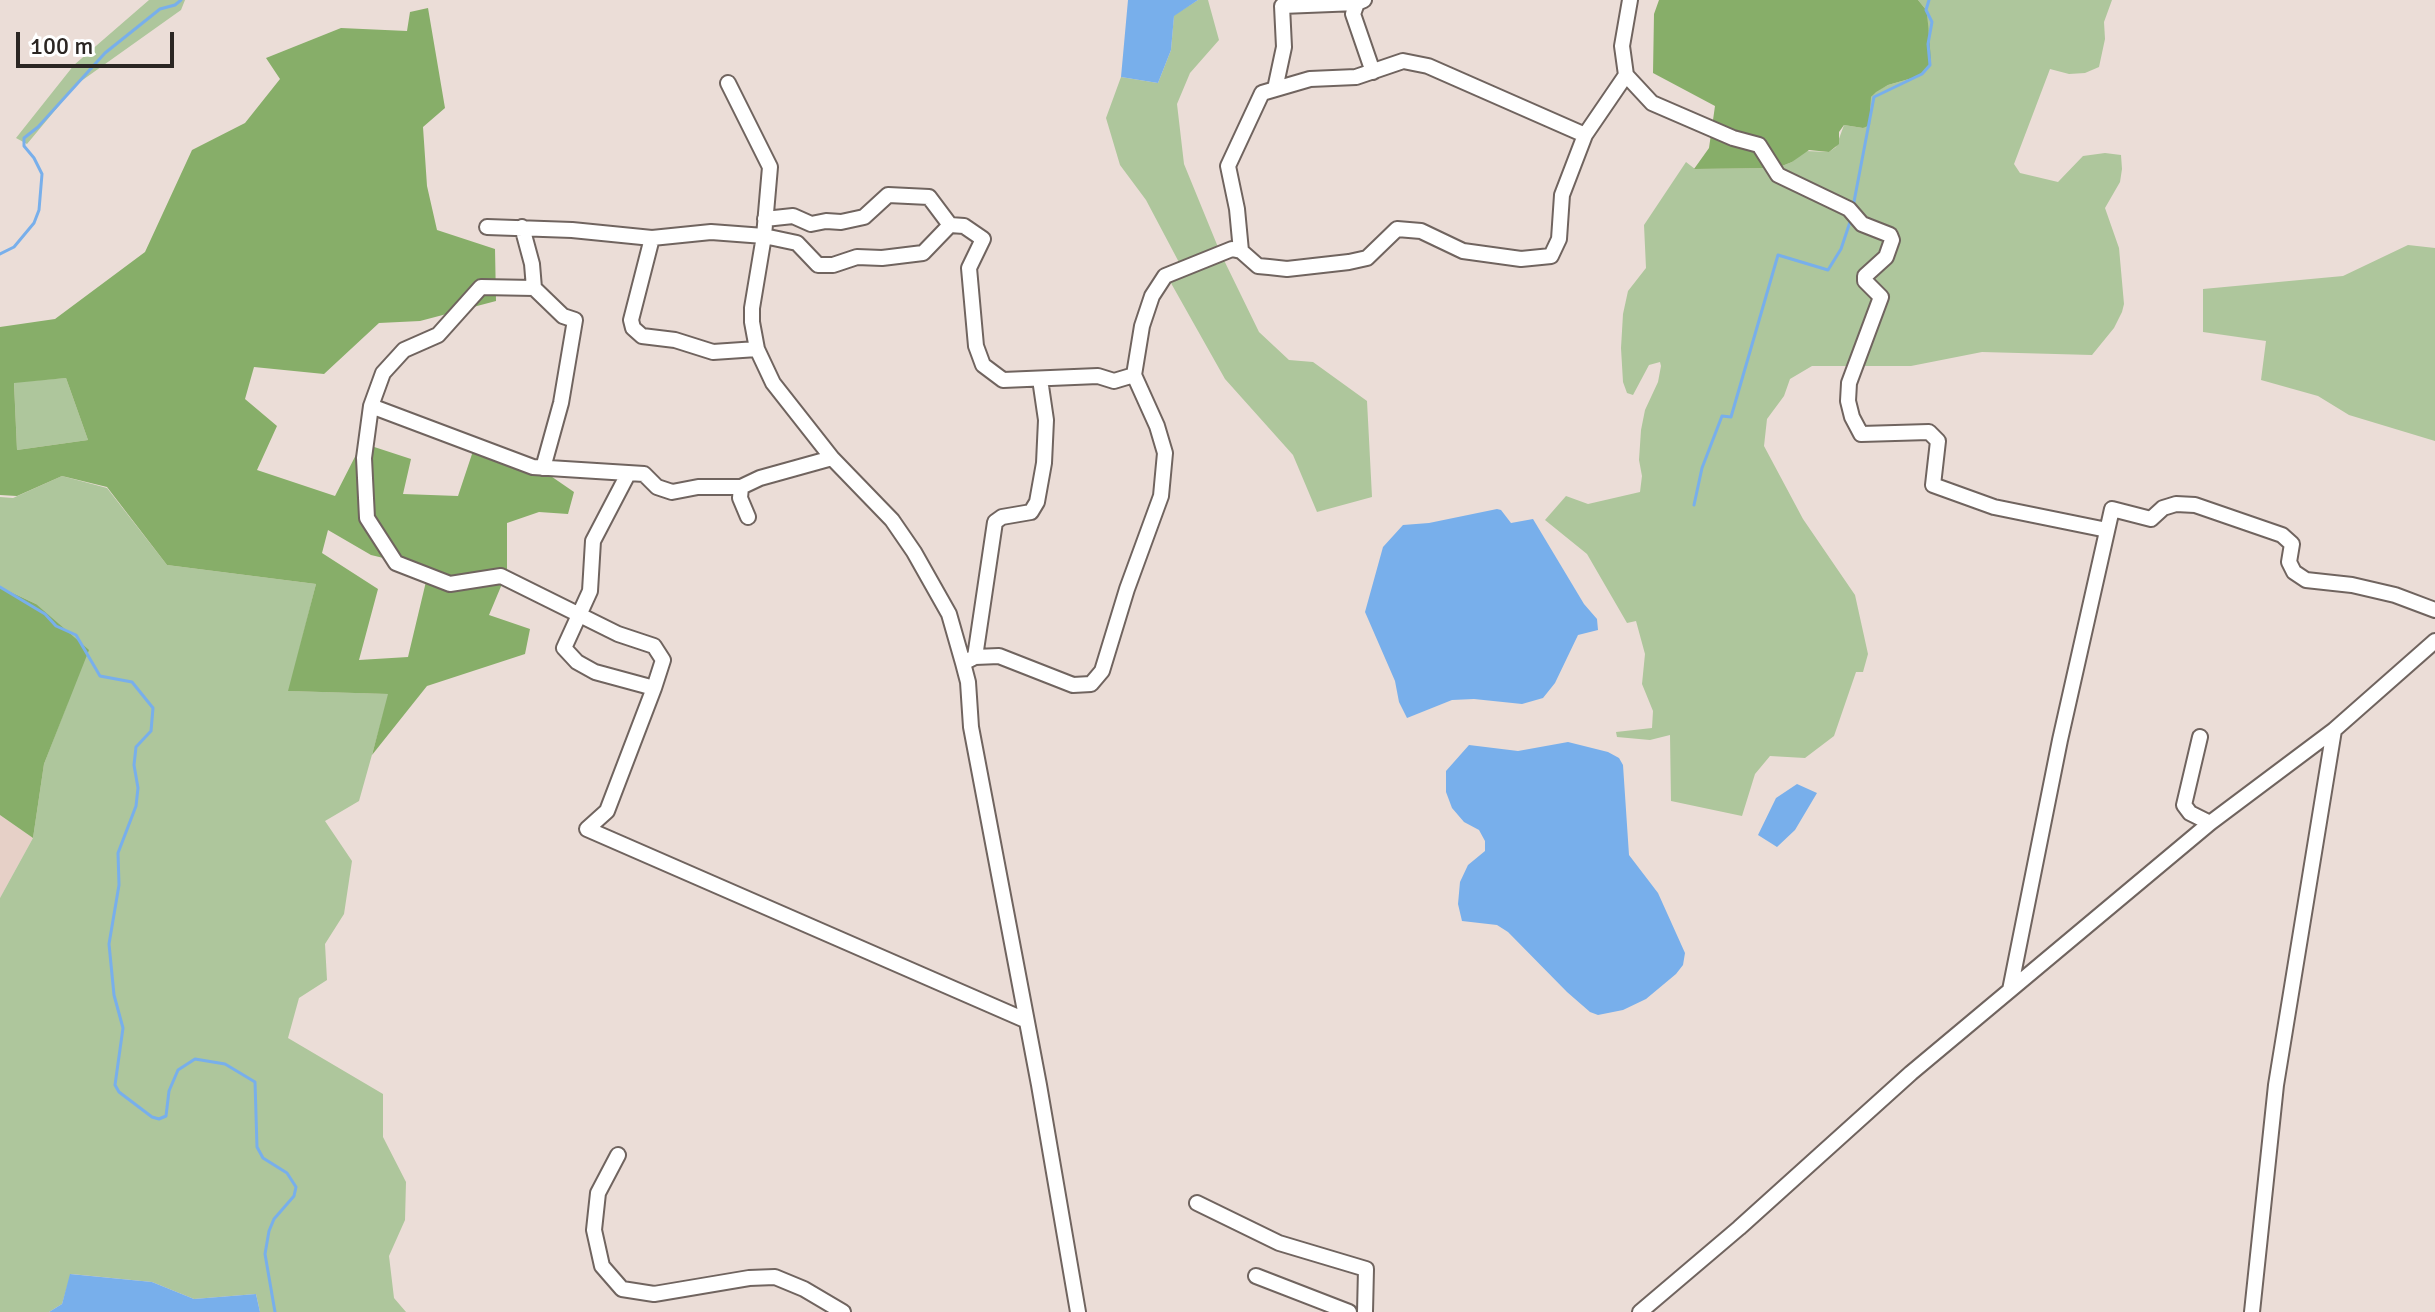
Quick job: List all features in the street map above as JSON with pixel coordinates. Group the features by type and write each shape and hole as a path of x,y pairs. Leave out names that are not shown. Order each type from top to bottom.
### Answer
{"street":[{"path":"1630,0 1622,46 1626,75 1652,103 1733,138 1759,145 1778,175 1853,214 1862,224 1890,235 1892,240 1886,257 1865,276 1865,281 1881,297 1849,383 1848,401 1861,434 1929,432 1938,441 1933,485 1994,507 2107,530"},
{"path":"1361,1 1353,14 1373,72"},
{"path":"1275,89 1284,47 1282,6 1361,1"},
{"path":"1241,251 1228,166 1262,93 1310,79 1356,77 1403,61 1428,66 1585,135"},
{"path":"969,660 999,656 1073,685 1091,684 1102,671 1127,589 1161,496 1165,453 1157,426 1134,375 1142,326 1152,296 1165,276 1232,249 1241,251 1258,266 1287,269 1349,262 1367,258 1397,229 1421,231 1463,251 1521,259 1551,256 1559,239 1562,195 1585,135 1626,75"},
{"path":"728,83 770,167 764,236 752,308 757,349 773,383 832,458 892,520 914,552 949,614 969,660"},
{"path":"765,219 793,216 811,224 841,222 864,217 888,195 929,197 950,225 964,226 983,239 969,268 976,346 983,365 1003,380 1098,376 1114,381 1134,375"},
{"path":"487,227 652,238 711,232 764,236 797,243 818,265 833,265 857,257 882,258 923,253 950,225"},
{"path":"522,227 532,264 534,288 563,316 575,320 561,403 543,468"},
{"path":"652,238 631,320 633,328 642,336 675,340 713,352 757,349"},
{"path":"534,288 481,287 438,335 404,350 383,373 371,406 364,458 367,518 396,563 450,584 501,576 578,616 654,646 663,660 654,688 607,811 587,829 1025,1020"},
{"path":"1040,379 1046,420 1044,463 1037,502 1031,512 1002,517 995,522 969,660 968,682 971,727 1039,1085 1078,1312"},
{"path":"371,406 514,461 543,468 644,474 657,487 672,492 698,487 741,487 760,478 832,458"},
{"path":"628,474 593,541 590,591 564,648 577,662 595,672 654,688"},
{"path":"741,487 740,498 748,517"},
{"path":"2010,990 2060,740 2112,509 2151,519 2163,508 2176,504 2195,505 2282,535 2292,544 2289,562 2294,572 2306,580 2381,591 2435,610"},
{"path":"1640,1312 1739,1228 1911,1073 2210,823 2334,730 2435,641"},
{"path":"2252,1312 2276,1085 2334,730"},
{"path":"2200,737 2184,805 2190,813 2210,823"},
{"path":"618,1155 598,1193 594,1230 602,1266 622,1289 654,1294 749,1278 775,1277 804,1289 843,1312"},
{"path":"1197,1203 1279,1243 1366,1269 1365,1312"},
{"path":"1256,1276 1349,1312"}],"shaded area":[{"path":"0,815 33,838 0,898"}],"green space":[{"path":"149,0 185,0 181,10 77,84 27,144 16,138 74,65"},
{"path":"1198,0 1208,0 1219,40 1190,73 1177,104 1184,164 1220,252 1259,332 1289,360 1313,362 1367,401 1372,497 1317,512 1293,455 1225,379 1167,276 1182,268 1146,200 1120,165 1106,118 1121,77 1158,83 1171,50 1174,15"},
{"path":"1659,0 1918,0 1927,11 1931,61 1925,71 1916,77 1876,92 1871,97 1870,125 1863,128 1844,125 1839,132 1839,144 1829,152 1809,150 1777,168 1694,169 1709,148 1715,106 1653,73 1654,14"},
{"path":"1918,0 2112,0 2104,22 2105,39 2099,67 2085,73 2069,74 2050,69 2014,164 2020,173 2058,182 2083,156 2105,153 2121,155 2120,182 2105,208 2119,248 2122,312 2114,328 2092,355 1982,352 1911,366 1812,366 1790,379 1784,396 1767,419 1764,446 1803,519 1855,595 1868,654 1863,672 1856,672 1834,736 1805,758 1770,756 1755,774 1742,816 1671,801 1670,735 1650,740 1617,737 1616,732 1652,728 1653,711 1642,684 1645,654 1636,621 1627,623 1587,554 1545,520 1566,496 1588,504 1640,492 1641,430 1661,366 1660,362 1649,365 1633,395 1627,393 1623,382 1621,348 1623,314 1628,291 1646,268 1644,225 1686,162 1695,169 1777,168 1792,162 1805,151 1829,152 1836,147 1844,125 1863,128 1871,118 1871,97 1876,91 1916,77 1930,62 1927,11"},
{"path":"428,8 445,108 423,127 427,186 437,230 495,249 496,301 420,321 379,323 324,374 254,367 245,399 277,426 257,470 335,496 362,443 411,459 403,494 458,496 475,445 526,459 574,492 568,514 539,512 507,523 507,572 489,615 530,629 525,654 427,686 372,755 388,694 288,691 316,584 167,565 107,487 62,476 17,496 0,495 0,327 55,319 145,252 192,150 245,123 280,79 266,58 341,28 407,31 410,12","holes":["66,378 88,440 17,450 14,383","328,530 371,555 429,569 408,657 359,660 378,589 322,553"]},
{"path":"2408,245 2435,248 2435,441 2349,415 2318,396 2261,380 2266,341 2203,332 2203,289 2343,276"},
{"path":"66,378 88,440 17,450 14,382"},
{"path":"62,476 107,488 167,565 316,584 289,691 389,694 359,801 325,821 352,861 344,914 325,944 327,980 299,998 288,1038 383,1094 383,1137 406,1182 405,1220 389,1256 394,1298 406,1312 260,1312 256,1294 194,1299 152,1282 71,1274 62,1304 49,1312 0,1312 0,898 33,838 44,764 68,702 36,604 0,587 0,497 13,498"},
{"path":"0,587 36,604 89,650 44,764 33,838 0,815"}],"water":[{"path":"1128,0 1198,0 1174,16 1171,50 1158,83 1121,77"},
{"path":"1497,509 1511,523 1533,519 1584,604 1597,619 1598,630 1578,635 1555,683 1543,698 1522,704 1452,700 1407,718 1399,702 1395,681 1365,612 1383,547 1403,525"},
{"path":"1568,742 1608,752 1619,758 1623,765 1629,855 1658,893 1685,953 1683,965 1676,974 1646,999 1623,1010 1598,1015 1567,992 1508,932 1497,925 1462,921 1458,904 1460,882 1468,865 1485,851 1485,841 1479,830 1464,822 1452,808 1446,792 1446,771 1469,745 1518,751"},
{"path":"1797,784 1817,793 1795,830 1777,847 1758,835 1776,798"},
{"path":"70,1274 152,1282 194,1299 256,1294 260,1312 49,1312 62,1304"}],"waterway":[{"path":"0,254 14,247 34,223 39,210 42,174 24,146 24,138 38,127 105,53 160,9 181,0"},
{"path":"1853,207 1874,97 1922,74 1930,65 1928,44 1932,22 1926,10 1929,0"},
{"path":"1694,505 1702,468 1722,416 1731,417 1778,255 1828,270 1841,249 1851,219"},
{"path":"0,587 45,614 56,626 76,635 100,676 132,682 153,708 151,731 136,747 136,806 118,853 119,885 109,944 114,995 123,1028 115,1085 119,1092 159,1119 166,1116 169,1091 178,1070 195,1059 225,1064 255,1082 257,1147 263,1158 287,1173 296,1187 294,1196 274,1219 265,1254 275,1312"}]}
